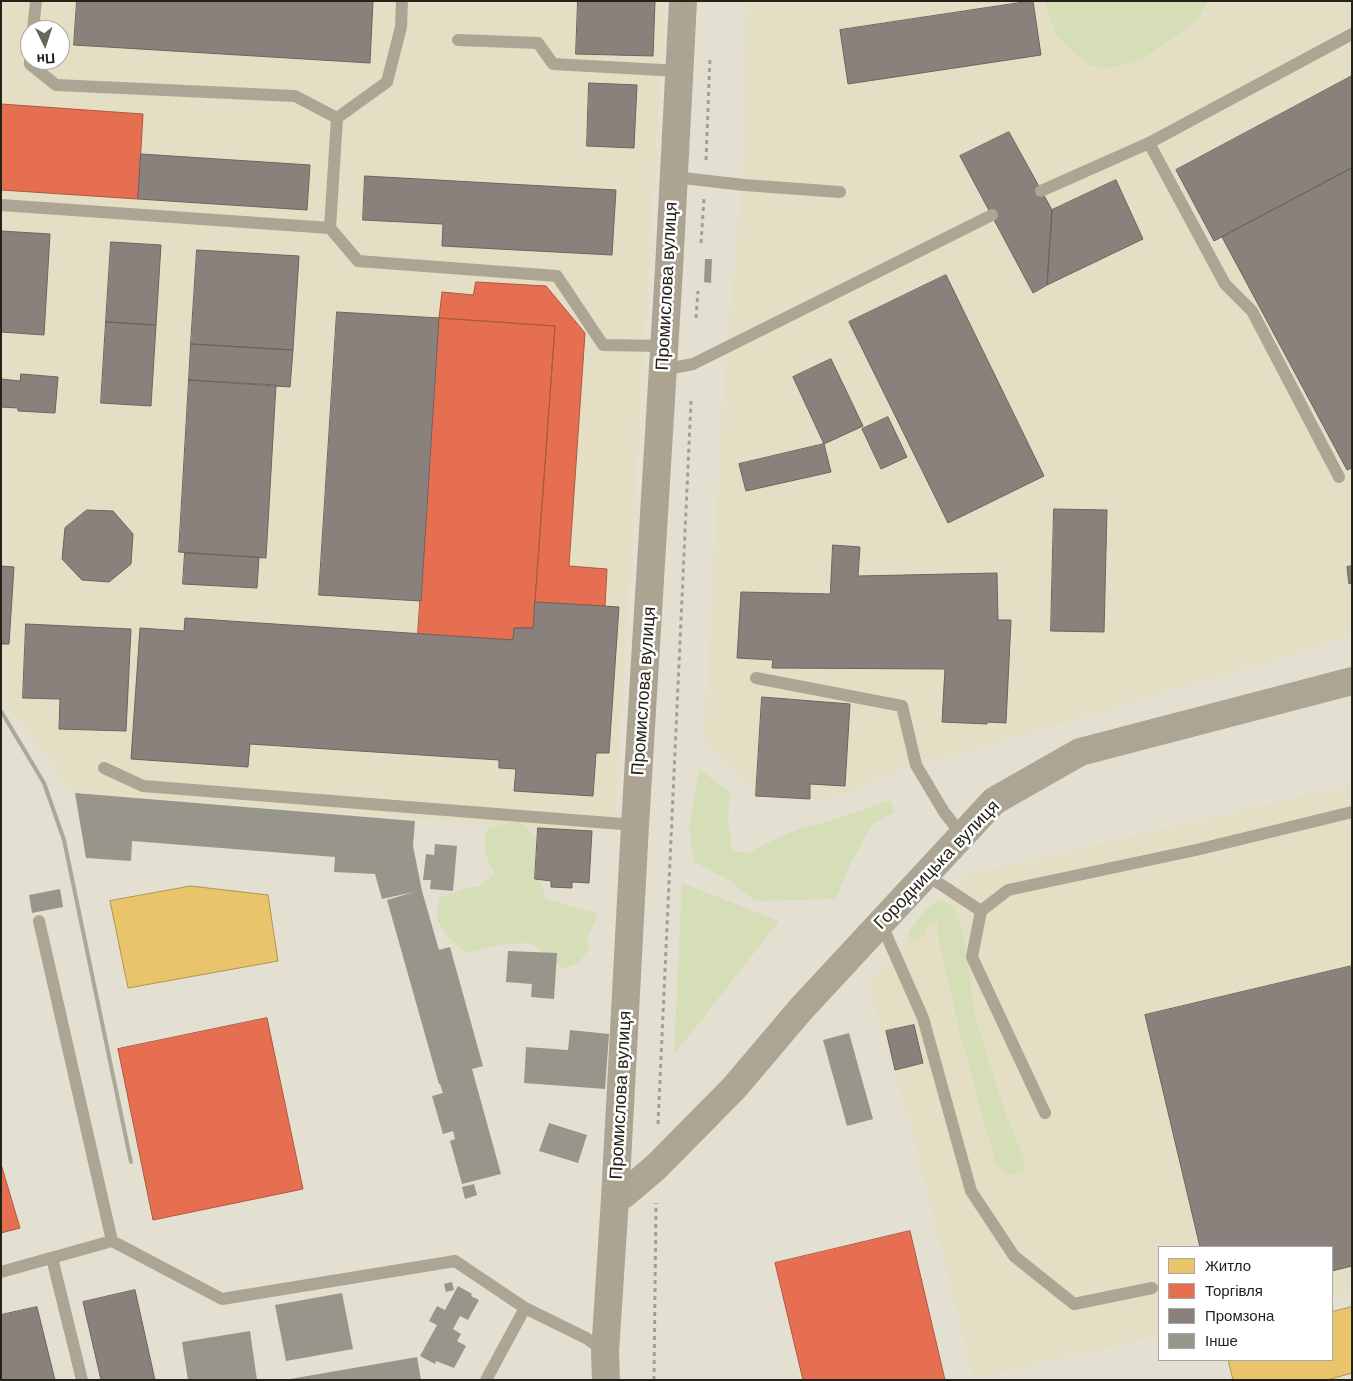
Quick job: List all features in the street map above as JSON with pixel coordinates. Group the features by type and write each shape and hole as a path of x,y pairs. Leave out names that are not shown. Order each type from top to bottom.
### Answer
{"main road":[{"name":"Промислова вулиця","path":"606,1380 605,1352 683,1"}],"street":[{"name":"Городницька вулиця","path":"615,1199 623,1195 656,1166 734,1088 801,1009 994,801 1080,752 1352,681"}],"lane":[{"path":"34,20 36,1"},
{"path":"337,118 387,82 401,27 402,1"},
{"path":"1042,191 1149,143 1352,34"},
{"path":"458,40 538,43 553,64 680,71"},
{"path":"37,70 56,85 295,96 337,118"},
{"path":"337,118 330,228 358,261 556,276 603,345 693,364 992,215"},
{"path":"1149,143 1225,284 1252,311 1339,477"},
{"path":"674,176 840,192"},
{"path":"1,205 330,228"},
{"path":"756,678 902,706 916,765 944,812 962,835"},
{"path":"104,768 144,786 635,824"},
{"path":"1045,1113 972,957 981,911 1008,890 1196,850 1352,812"},
{"path":"926,874 981,911"},
{"path":"39,921 112,1241"},
{"path":"881,923 923,1018 971,1191 1014,1256 1074,1304 1152,1288"},
{"path":"1,1272 112,1241 222,1299 455,1261 525,1308 586,1338 605,1352"},
{"path":"52,1258 82,1380"},
{"path":"486,1380 525,1308"}],"path":[{"path":"701,243 710,51"},
{"path":"654,1380 656,1166 698,291"}],"shaded area":[{"path":"1,1 665,1 614,835 73,792 1,696"},
{"path":"747,1 1352,1 1352,637 916,765 828,800 756,795 723,763 704,738 723,398 744,155"},
{"path":"1352,784 1352,1292 1333,1296 1333,1246 1158,1246 1158,1336 973,1379 914,1140 868,983 968,875"}],"green space":[{"path":"1044,1 1208,1 1198,20 1140,61 1104,69 1089,65 1057,37"},
{"path":"699,769 730,792 728,820 732,851 749,853 800,828 817,825 890,800 894,812 872,824 847,871 836,899 755,901 727,879 694,862 689,828"},
{"path":"518,820 537,839 535,867 546,899 596,913 596,921 587,937 589,949 579,963 563,969 531,943 505,944 466,953 449,938 437,920 439,898 463,889 480,886 494,874 484,850 487,829"},
{"path":"682,883 779,921 674,1055"},
{"path":"942,899 954,909 963,931 975,1015 1004,1110 1024,1158 1025,1170 1011,1175 996,1165 961,1037 940,946 937,922 928,924 924,936 915,942 908,934 922,914"}],"building: Житло":[{"path":"191,886 268,895 278,961 128,988 110,901"},
{"path":"1352,1307 1352,1373 1327,1380 1233,1380 1228,1361 1333,1361 1333,1312"}],"building: Торгівля":[{"path":"1,104 143,114 138,199 1,190"},
{"path":"476,282 546,286 585,333 569,566 607,569 605,606 535,602 555,326 439,318 442,292 473,295"},
{"path":"439,318 555,326 533,628 514,628 513,640 418,634"},
{"path":"267,1018 303,1189 153,1220 118,1049"},
{"path":"1,1164 20,1228 1,1233"},
{"path":"910,1231 945,1380 803,1380 775,1263"}],"building: Промзона":[{"path":"77,1 373,1 370,63 74,45"},
{"path":"578,1 655,1 653,56 576,54"},
{"path":"1033,1 1041,55 848,84 840,30"},
{"path":"1352,76 1352,168 1214,241 1176,170"},
{"path":"589,83 637,85 634,148 587,146"},
{"path":"1009,132 1052,210 1047,285 1033,293 960,156"},
{"path":"141,154 310,165 307,210 138,199"},
{"path":"1352,168 1352,468 1347,470 1222,237"},
{"path":"365,176 616,190 612,255 442,246 443,224 363,220"},
{"path":"1116,180 1143,239 1047,285 1052,210"},
{"path":"1,231 50,234 44,335 1,332"},
{"path":"111,242 161,245 156,325 106,322"},
{"path":"197,250 299,256 293,350 191,344"},
{"path":"946,275 1044,476 948,523 849,322"},
{"path":"337,312 439,318 421,601 319,595"},
{"path":"106,322 156,325 151,406 101,403"},
{"path":"191,344 293,350 290,387 189,380"},
{"path":"831,359 863,426 824,444 793,377"},
{"path":"21,374 58,377 55,413 18,411 18,408 1,407 1,379 20,381"},
{"path":"189,380 276,385 266,558 179,552"},
{"path":"888,417 907,457 881,469 862,429"},
{"path":"824,444 831,472 746,491 739,464"},
{"path":"1054,509 1107,510 1104,632 1051,631"},
{"path":"87,510 113,511 133,534 131,564 109,582 82,580 62,559 65,528"},
{"path":"833,545 860,547 858,576 997,573 998,620 1011,620 1006,723 942,722 945,669 772,668 773,660 737,658 741,592 830,594"},
{"path":"185,553 259,557 257,588 183,584"},
{"path":"1,566 14,567 9,644 1,644"},
{"path":"1352,566 1352,583 1349,584 1347,567"},
{"path":"535,602 619,607 609,753 596,753 593,796 514,791 516,769 499,768 499,760 250,744 248,767 131,759 140,628 184,631 185,618 513,640 514,628 533,628"},
{"path":"26,624 131,629 126,731 59,729 60,699 23,698"},
{"path":"762,697 850,704 845,786 810,784 810,799 756,796"},
{"path":"538,828 592,831 589,883 572,882 572,888 551,887 551,881 535,879"},
{"path":"1352,966 1352,1266 1333,1271 1333,1246 1200,1246 1145,1015"},
{"path":"914,1025 923,1063 895,1070 886,1031"},
{"path":"135,1290 155,1380 101,1380 83,1302"},
{"path":"37,1307 55,1380 1,1380 1,1315"}],"building: Інше":[{"path":"705,259 712,259 711,283 704,282"},
{"path":"75,793 415,821 413,846 422,891 439,950 450,947 483,1066 472,1069 501,1174 462,1184 450,1141 455,1139 453,1131 443,1134 432,1096 443,1093 387,900 414,892 382,899 375,874 334,872 335,857 132,841 131,861 86,858"},
{"path":"435,844 457,846 453,891 430,889 431,880 423,880 426,854 434,855"},
{"path":"60,889 63,907 32,913 29,895"},
{"path":"508,951 557,953 554,999 531,997 532,984 506,982"},
{"path":"570,1030 609,1034 605,1089 524,1083 526,1047 568,1050"},
{"path":"849,1033 873,1119 847,1126 823,1040"},
{"path":"549,1123 587,1135 578,1163 539,1151"},
{"path":"474,1184 477,1195 465,1199 462,1187"},
{"path":"452,1282 454,1290 446,1292 444,1284"},
{"path":"458,1286 479,1300 468,1320 460,1316 453,1329 461,1334 457,1341 466,1346 454,1368 436,1361 435,1364 420,1356 437,1325 429,1321 437,1306 445,1310"},
{"path":"342,1293 353,1349 286,1361 275,1305"},
{"path":"250,1331 257,1380 188,1380 182,1342"},
{"path":"417,1357 421,1380 290,1380 290,1379"}],"tram line":[{"path":"597,1380 597,1317 674,1"},
{"path":"612,1380 614,1302 621,1223 694,1"}],"railway":[{"path":"1,711 44,783 64,840 131,1162"}]}
